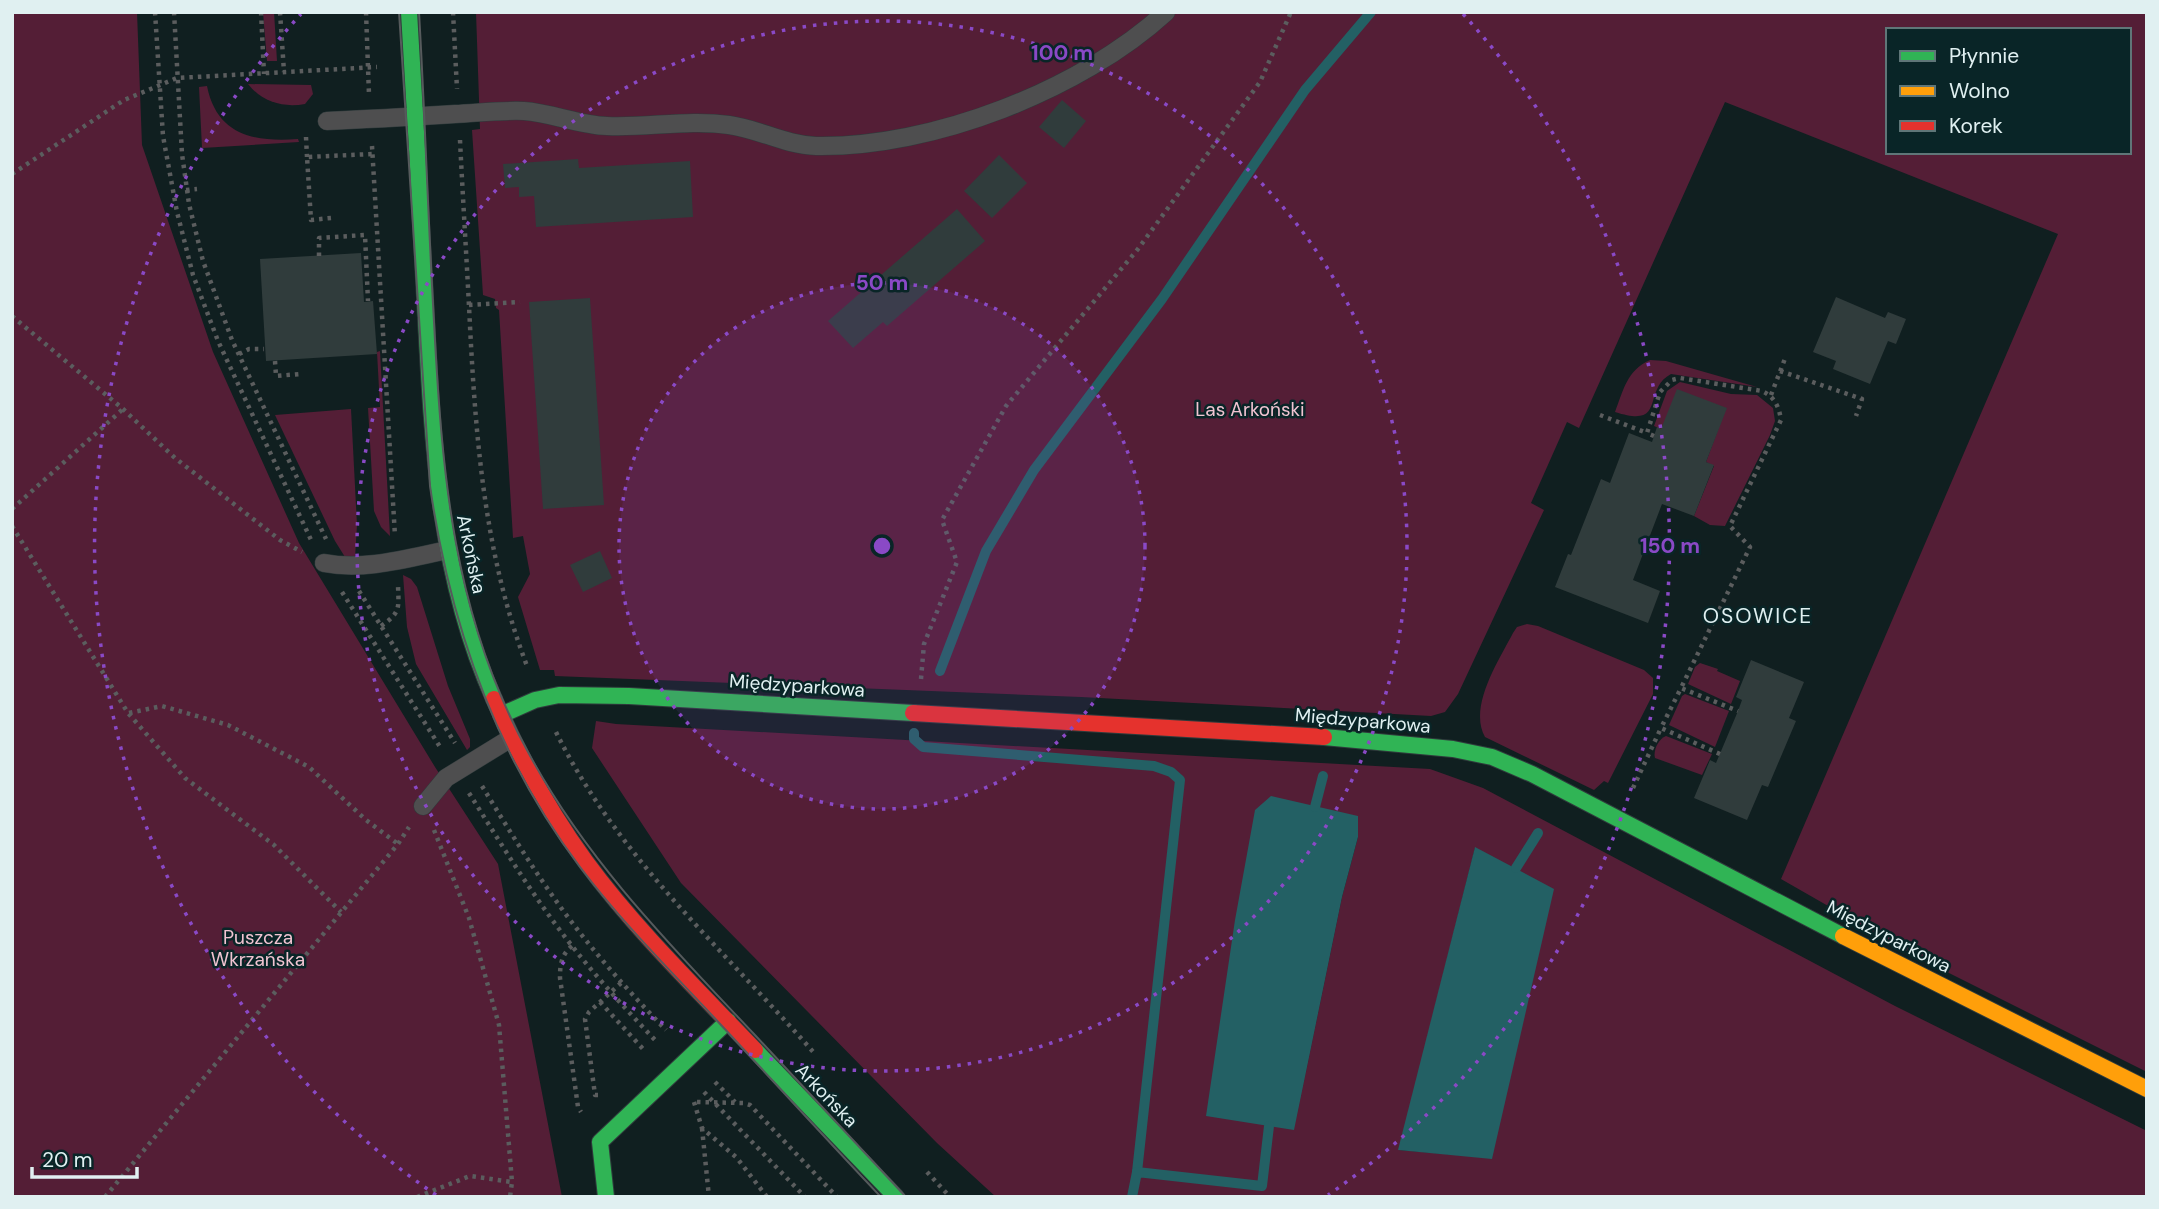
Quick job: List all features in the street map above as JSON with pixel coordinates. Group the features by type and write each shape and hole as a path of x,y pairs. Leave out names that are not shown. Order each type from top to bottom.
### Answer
{"street":[{"name":"Arkońska","path":"410,12 433,444 449,550 469,633 501,715 554,815 604,885 650,938 896,1197"},
{"name":"Międzyparkowa","path":"501,715 540,698 564,694 629,696 1374,740 1453,749 1502,762 1532,774 1928,981 2147,1089"},
{"path":"606,1197 600,1143 728,1021"}],"lane":[{"path":"327,121 525,111 609,127 700,122 756,130 788,144 817,146 871,142 932,132 1040,94 1100,62 1166,12"},
{"path":"324,564 364,566 449,550"},
{"path":"423,806 446,778 512,738"}],"path":[{"path":"155,12 163,136 174,198 197,285 218,341 296,513 324,564 462,768 581,934 686,1061 714,1102 805,1197"},
{"path":"174,12 181,146 186,190 197,242 209,280 239,354 311,510 381,626 519,872 572,946 610,992 735,1102"},
{"path":"261,12 264,74"},
{"path":"281,12 284,72"},
{"path":"366,12 399,607 393,617 381,626"},
{"path":"453,12 477,440 489,531 509,616 540,698 575,767 621,838 685,914 821,1061"},
{"path":"916,715 925,644 957,562 943,520 1006,406 1138,249 1260,82 1291,12"},
{"path":"12,174 124,100 177,78 378,67"},
{"path":"331,218 311,219 307,157 373,154"},
{"path":"186,190 197,188"},
{"path":"319,256 319,238 365,235 368,301"},
{"path":"469,305 520,302"},
{"path":"12,316 123,409 176,458 281,540 324,564"},
{"path":"239,354 249,349 264,349"},
{"path":"1770,396 1786,356"},
{"path":"275,360 276,376 300,374"},
{"path":"1780,371 1862,399 1856,416"},
{"path":"1619,818 1750,547 1730,526 1781,420 1777,405 1770,396 1754,389 1680,378 1672,380 1660,392 1647,433"},
{"path":"12,509 123,409"},
{"path":"1600,415 1654,436"},
{"path":"12,526 128,713 185,778 274,845 341,912"},
{"path":"1681,688 1738,710"},
{"path":"128,713 162,706 228,725 309,767 366,820 398,844"},
{"path":"1661,728 1720,754"},
{"path":"105,1197 398,844 423,806"},
{"path":"423,806 469,918 499,1025 512,1182 510,1197"},
{"path":"572,946 565,952 561,962 561,992 578,1107 600,1143"},
{"path":"606,1093 595,1095 585,1019 589,1012 621,983"},
{"path":"687,1101 735,1102 751,1106 837,1197"},
{"path":"694,1101 702,1128 709,1197"},
{"path":"702,1128 737,1158 767,1197"},
{"path":"922,1168 950,1197"},
{"path":"417,1197 470,1176 512,1182"}],"green space":[{"name":"Puszcza Wkrzańska","path":"12,12 137,12 142,145 213,352 299,543 435,767 498,864 562,1197 12,1197"},
{"path":"263,12 274,12 277,61 267,61"},
{"name":"Las Arkoński","path":"476,12 2147,12 2147,1072 1919,958 1781,879 2058,234 1725,102 1579,428 1567,422 1531,503 1544,510 1458,694 1445,712 1431,716 1081,697 555,676 554,670 540,670 518,597 530,574 523,536 513,538 499,310 496,308 495,299 483,295 472,130 480,129"},
{"path":"248,84 311,85 313,94 305,104 281,104 266,99"},
{"path":"207,86 219,116 229,126 253,137 298,139 299,142 202,148 199,87"},
{"path":"380,351 390,536 381,527 374,511 368,408 380,407 377,352"},
{"path":"1650,360 1666,361 1757,387 1671,374 1657,389 1648,412 1631,416 1615,412 1631,375"},
{"path":"1680,382 1731,394 1757,395 1773,408 1775,421 1770,435 1725,526 1710,525 1694,516 1714,466 1706,462 1726,408 1661,429 1654,426 1667,391"},
{"path":"351,409 357,525 355,558 345,557 335,541 275,415"},
{"path":"403,575 411,579 417,587 448,686 470,739 470,747 467,750 416,664 407,627"},
{"path":"1527,624 1538,626 1644,670 1653,678 1653,694 1608,783 1604,781 1594,790 1485,737 1480,712 1487,684 1517,627"},
{"path":"1700,663 1740,681 1731,704 1688,684 1695,667"},
{"path":"1685,694 1729,711 1715,747 1669,725"},
{"path":"596,721 1430,769 1483,788 1895,1006 2147,1131 2147,1197 996,1197 937,1143 681,883 592,748","holes":["1358,817 1358,837 1342,897 1294,1130","1475,848 1492,1158 1399,1150"]},
{"path":"1666,736 1712,754 1702,775 1655,758 1657,746"}],"water":[{"path":"1271,796 1358,816 1358,837 1342,897 1294,1130 1206,1116 1235,920 1255,810"},
{"path":"1475,847 1554,889 1492,1159 1398,1150"}],"building":[{"path":"1062,100 1086,121 1064,148 1039,127"},
{"path":"999,155 1027,183 992,218 964,191"},
{"path":"578,159 579,168 690,161 693,217 536,227 534,196 519,197 519,187 505,188 503,164"},
{"path":"957,209 985,241 887,326 883,322 853,348 828,321"},
{"path":"361,253 364,302 373,301 377,354 266,361 260,259"},
{"path":"1836,297 1885,318 1888,312 1906,319 1896,344 1888,341 1870,384 1833,369 1836,361 1813,352"},
{"path":"590,298 604,505 543,509 529,302"},
{"path":"1677,389 1727,408 1706,462 1714,465 1694,516 1662,504 1633,580 1660,591 1648,623 1555,587 1568,554 1571,555 1601,479 1610,483 1629,433 1652,442 1657,427 1661,429"},
{"path":"600,551 612,578 583,592 570,565"},
{"path":"1751,660 1804,682 1789,718 1796,721 1768,787 1762,785 1747,820 1694,798 1710,760 1716,763 1738,711 1742,700 1736,697"}],"waterway":[{"path":"940,671 986,551 1034,470 1162,299 1305,90 1371,12"},
{"path":"914,733 914,739 923,747 1154,766 1171,772 1180,780 1137,1172"},
{"path":"1315,807 1323,776"},
{"path":"1516,868 1538,833"},
{"path":"1132,1197 1137,1172 1262,1186 1269,1126"}],"tram line":[{"path":"399,12 430,486 450,588 481,687 524,780 550,824 596,888 881,1197"},
{"path":"419,12 437,378 447,489 467,596 503,700 551,792 603,865 661,935 906,1197"}],"traffic: fast":[{"path":"409,12 431,400 441,502 460,602 494,699"},
{"path":"501,715 535,700 559,695 629,696 913,713"},
{"path":"1324,737 1453,749 1492,757 1532,774 1843,936"},
{"path":"606,1197 600,1142 728,1021"},
{"path":"755,1050 896,1197"}],"traffic: slow":[{"path":"1843,936 2147,1089"}],"traffic: jam":[{"path":"494,699 535,783 586,862 646,935 755,1050"},
{"path":"913,713 1324,737"}],"district":[{"name":"OSOWICE","path":"1758,616"}]}
